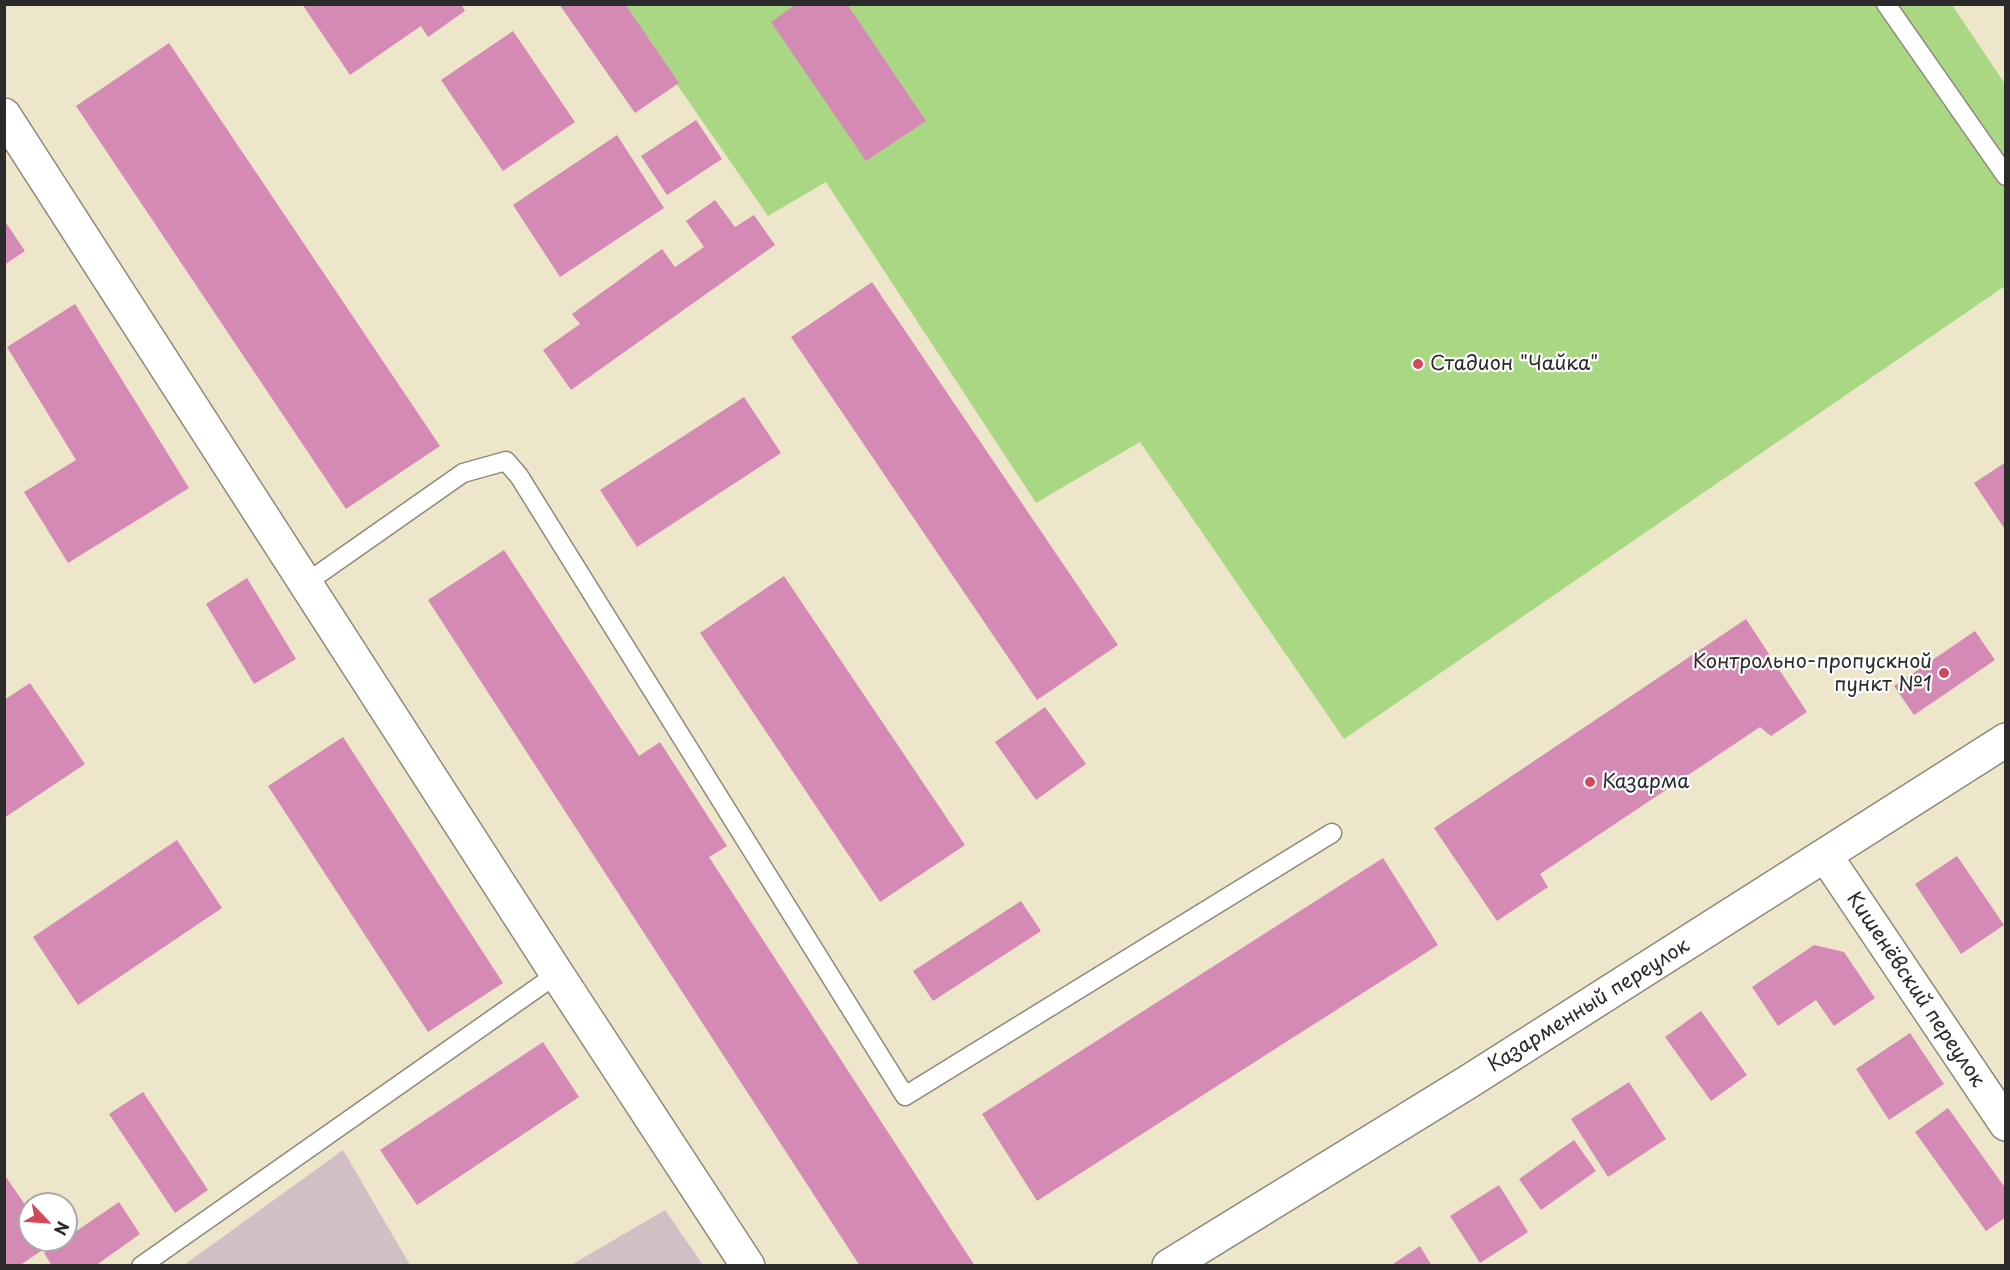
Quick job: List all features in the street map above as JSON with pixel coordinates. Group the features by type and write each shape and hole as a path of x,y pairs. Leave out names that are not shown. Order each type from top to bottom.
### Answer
{"street":[{"path":"4,115 748,1266"},
{"name":"Казарменный переулок","path":"1169,1266 1468,1082 2006,740"},
{"name":"Кишенёвский переулок","path":"1825,855 2006,1124"}],"lane":[{"path":"1886,4 2006,176"},
{"path":"306,583 463,473 506,461 519,476 905,1096 1332,833"},
{"path":"141,1266 558,974"}],"shaded area":[{"path":"343,1150 410,1265 184,1265"},
{"path":"665,1210 703,1265 571,1265"}],"green space":[{"name":"Стадион \"Чайка\"","path":"622,5 1952,5 2005,84 2005,286 1344,739 1140,442 1036,503 826,182 768,216"}],"building":[{"path":"302,4 461,4 465,11 428,37 421,26 350,75"},
{"path":"559,4 625,4 679,83 635,113"},
{"path":"796,4 847,4 926,121 866,161 771,22"},
{"path":"513,31 575,122 503,171 441,80"},
{"path":"169,43 440,446 346,509 76,106"},
{"path":"696,120 722,159 667,195 641,156"},
{"path":"617,135 664,208 560,277 513,205"},
{"path":"715,200 735,227 754,215 775,245 571,390 543,350 580,324 572,314 662,249 675,267 704,247 686,221"},
{"path":"4,220 25,251 4,265"},
{"path":"872,282 1118,645 1037,700 791,337"},
{"path":"75,304 189,488 68,563 24,492 76,460 7,347"},
{"path":"744,397 781,453 637,547 600,490"},
{"path":"2006,462 2006,531 1974,483"},
{"path":"504,550 639,756 660,742 727,846 709,857 975,1266 860,1266 428,600"},
{"path":"784,576 965,845 880,902 700,633"},
{"path":"247,578 296,659 254,684 206,604"},
{"name":"Казарма","path":"1746,619 1807,712 1771,736 1760,727 1540,874 1548,887 1497,921 1434,828"},
{"name":"Контрольно-пропускной пункт №1","path":"1975,631 1995,660 1914,715 1894,686"},
{"path":"30,683 85,764 4,818 4,700"},
{"path":"1045,707 1086,764 1036,800 995,742"},
{"path":"343,737 503,983 428,1032 268,786"},
{"path":"177,840 222,908 78,1005 33,937"},
{"path":"1957,856 2004,925 1961,954 1915,884"},
{"path":"1383,858 1438,945 1037,1201 982,1114"},
{"path":"1021,901 1041,931 933,1001 913,971"},
{"path":"1814,945 1844,952 1875,998 1834,1026 1816,1000 1778,1026 1752,987"},
{"path":"1701,1011 1747,1075 1711,1101 1665,1037"},
{"path":"1910,1033 1944,1084 1889,1120 1856,1069"},
{"path":"543,1042 579,1097 417,1205 380,1150"},
{"path":"1629,1082 1666,1139 1608,1177 1571,1119"},
{"path":"143,1092 208,1190 175,1213 109,1114"},
{"path":"1948,1108 2006,1189 2006,1217 1986,1231 1915,1132"},
{"path":"1574,1140 1596,1171 1541,1210 1519,1179"},
{"path":"4,1174 18,1194 18,1252 39,1252 19,1266 4,1266"},
{"path":"1499,1185 1528,1232 1480,1263 1450,1216"},
{"path":"119,1202 140,1234 95,1266 52,1266 44,1253 78,1252 78,1230"},
{"path":"1420,1246 1432,1266 1390,1266"}],"place":[{"name":"Стадион \"Чайка\"","path":"1418,364"},
{"name":"Контрольно-пропускной пункт №1","path":"1944,673"},
{"name":"Казарма","path":"1590,782"}]}
